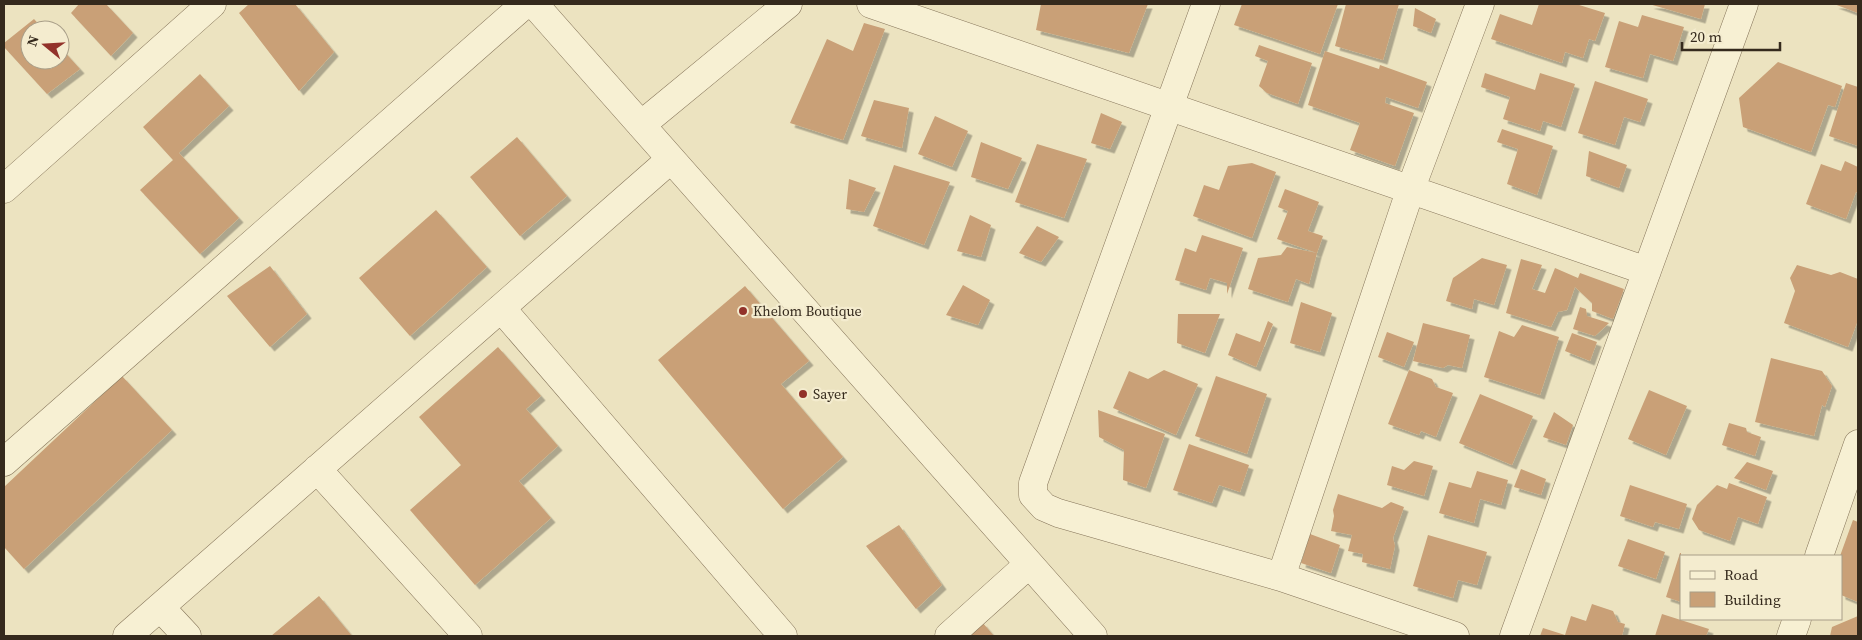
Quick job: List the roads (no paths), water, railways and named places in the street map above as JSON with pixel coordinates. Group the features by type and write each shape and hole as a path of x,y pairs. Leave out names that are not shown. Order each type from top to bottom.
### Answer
{"street":[{"path":"4,189 212,4"},
{"path":"4,462 525,4"},
{"path":"534,4 1093,636"},
{"path":"641,125 788,4"},
{"path":"871,4 1411,188 1647,271"},
{"path":"1206,4 1033,483 1033,495 1044,507 1058,513 1281,577 1455,636"},
{"path":"1281,577 1411,188 1480,4"},
{"path":"1514,636 1744,4"},
{"path":"126,636 671,160"},
{"path":"501,308 783,636"},
{"path":"1819,555 1858,444"},
{"path":"317,469 468,636"},
{"path":"949,636 1029,564"},
{"path":"160,607 187,636"},
{"path":"1791,636 1797,620"}],"place":[{"name":"Khelom Boutique","path":"743,311"},
{"name":"Sayer","path":"803,394"}]}
